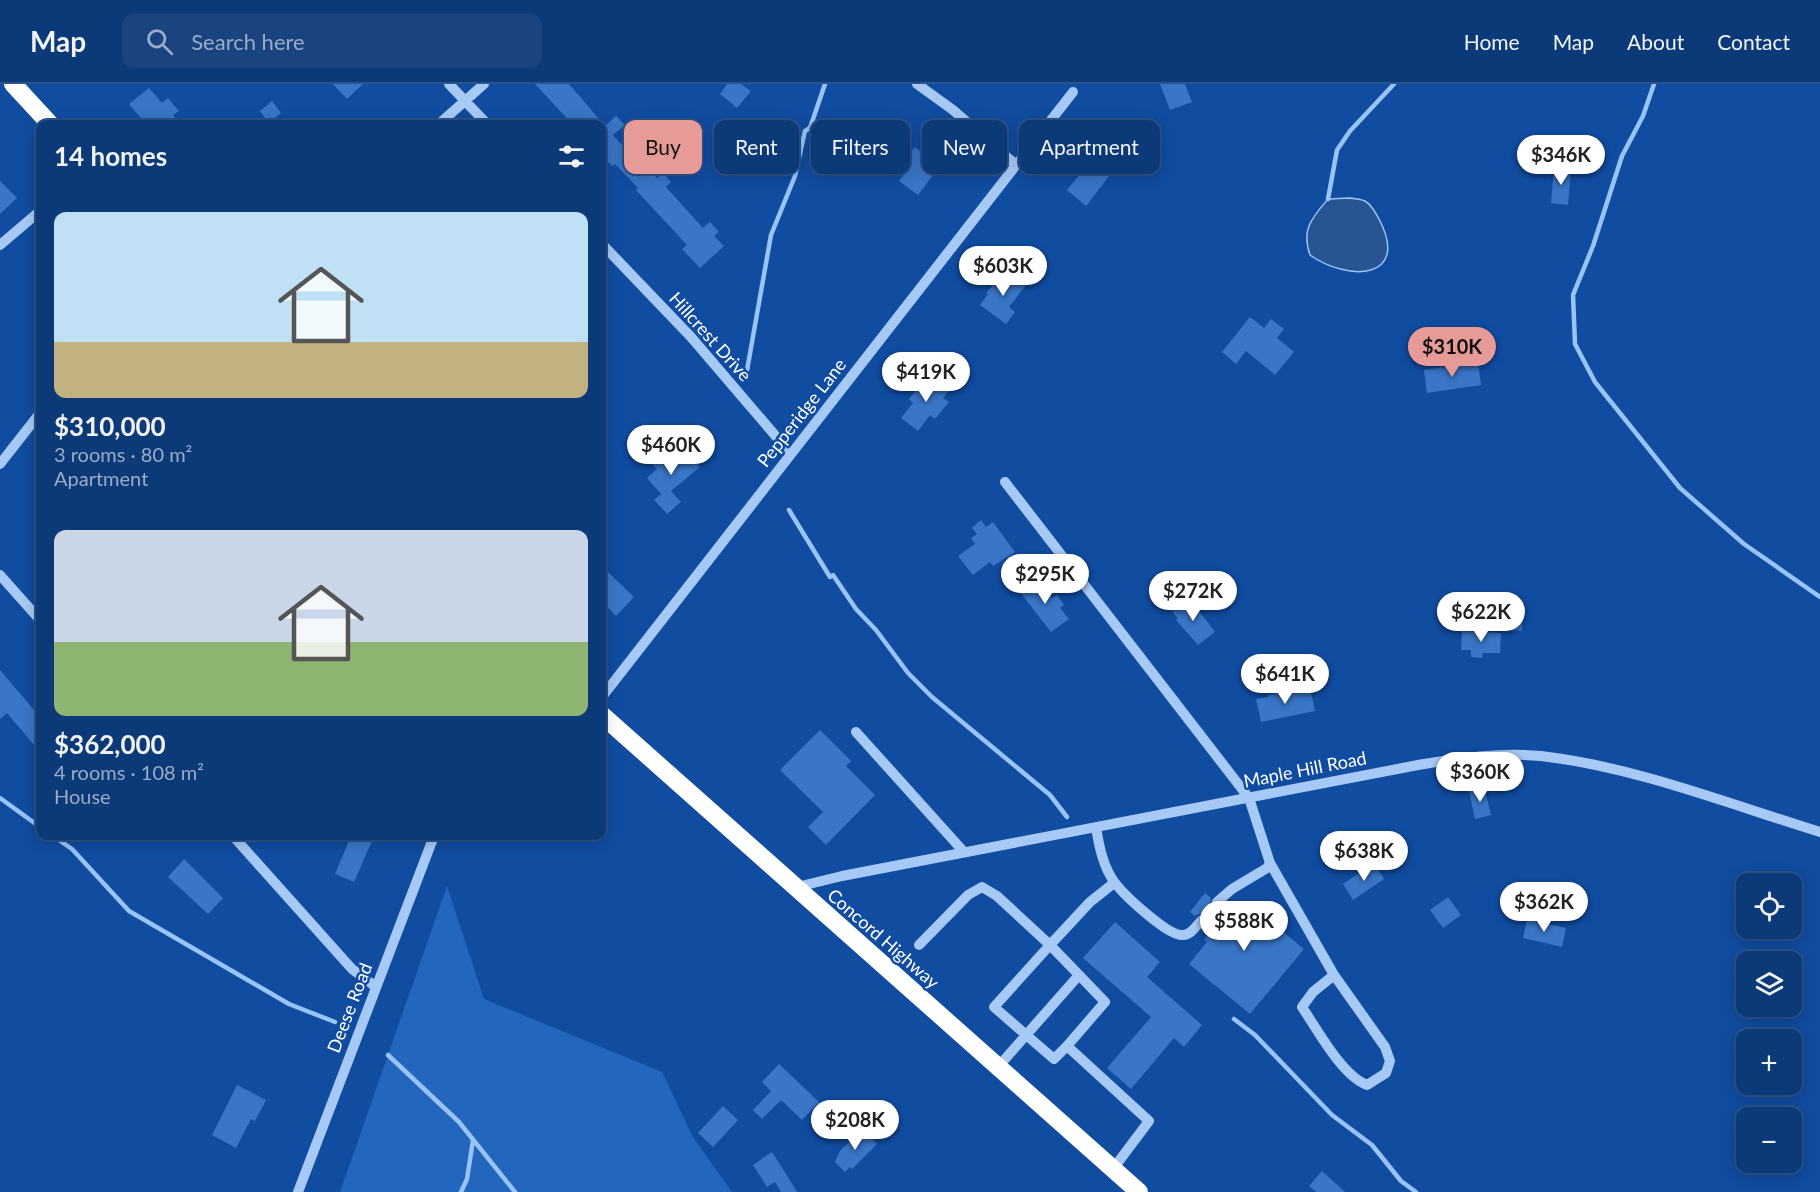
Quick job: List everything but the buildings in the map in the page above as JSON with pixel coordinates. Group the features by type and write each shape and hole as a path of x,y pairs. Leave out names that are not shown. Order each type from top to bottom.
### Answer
{"highway":[{"path":"14,84 46,120"},
{"name":"Concord Highway","path":"606,720 793,888 1139,1192"}],"street":[{"path":"449,84 483,120"},
{"path":"444,120 484,84"},
{"path":"917,84 953,110 1016,165"},
{"name":"Pepperidge Lane","path":"606,693 1072,92"},
{"path":"0,245 36,214"},
{"name":"Hillcrest Drive","path":"606,248 691,337 791,454"},
{"path":"0,464 36,418"},
{"path":"1005,482 1249,798 1270,862 1334,975 1384,1047 1390,1061 1386,1072 1367,1085 1357,1081 1329,1047 1302,1007 1312,992 1334,975"},
{"path":"0,574 36,615"},
{"path":"856,732 964,852"},
{"name":"Maple Hill Road","path":"793,888 964,852 1447,760 1508,755 1540,756 1624,773 1820,832"},
{"path":"1096,827 1100,853 1114,883 1171,933 1185,936 1201,921"},
{"path":"237,840 352,969 376,987"},
{"name":"Deese Road","path":"298,1192 432,840"},
{"path":"1217,902 1232,889 1267,868 1270,862"},
{"path":"919,945 968,895 982,886 997,896 1050,945 1105,1002 1054,1059 994,1007 1050,945 1090,902 1114,883"},
{"path":"998,1067 1079,975"},
{"path":"1067,1046 1149,1121 1113,1169"}],"shaded area":[{"path":"1328,199 1356,199 1365,201 1371,207 1387,239 1387,254 1381,264 1371,270 1357,272 1325,264 1310,255 1307,238 1310,224"},
{"path":"447,886 484,999 662,1072 693,1137 732,1192 340,1192"}],"waterway":[{"path":"746,376 771,235 795,176 805,131 810,128 825,84"},
{"path":"1328,199 1337,150 1350,131 1394,84"},
{"path":"1654,84 1643,116 1622,156 1593,246 1573,295 1575,344 1595,382 1680,488 1744,544 1820,597"},
{"path":"789,510 830,577 833,575 856,609 876,630 908,673 932,697 1050,795 1067,817"},
{"path":"0,798 36,824"},
{"path":"59,840 72,849 129,911 289,1004 335,1022"},
{"path":"1234,1019 1255,1035 1332,1115 1372,1145 1401,1181 1416,1192"},
{"path":"388,1055 459,1122 515,1192"},
{"path":"461,1192 467,1179 473,1140"}],"tunnel":[{"path":"1201,921 1217,902"}]}
